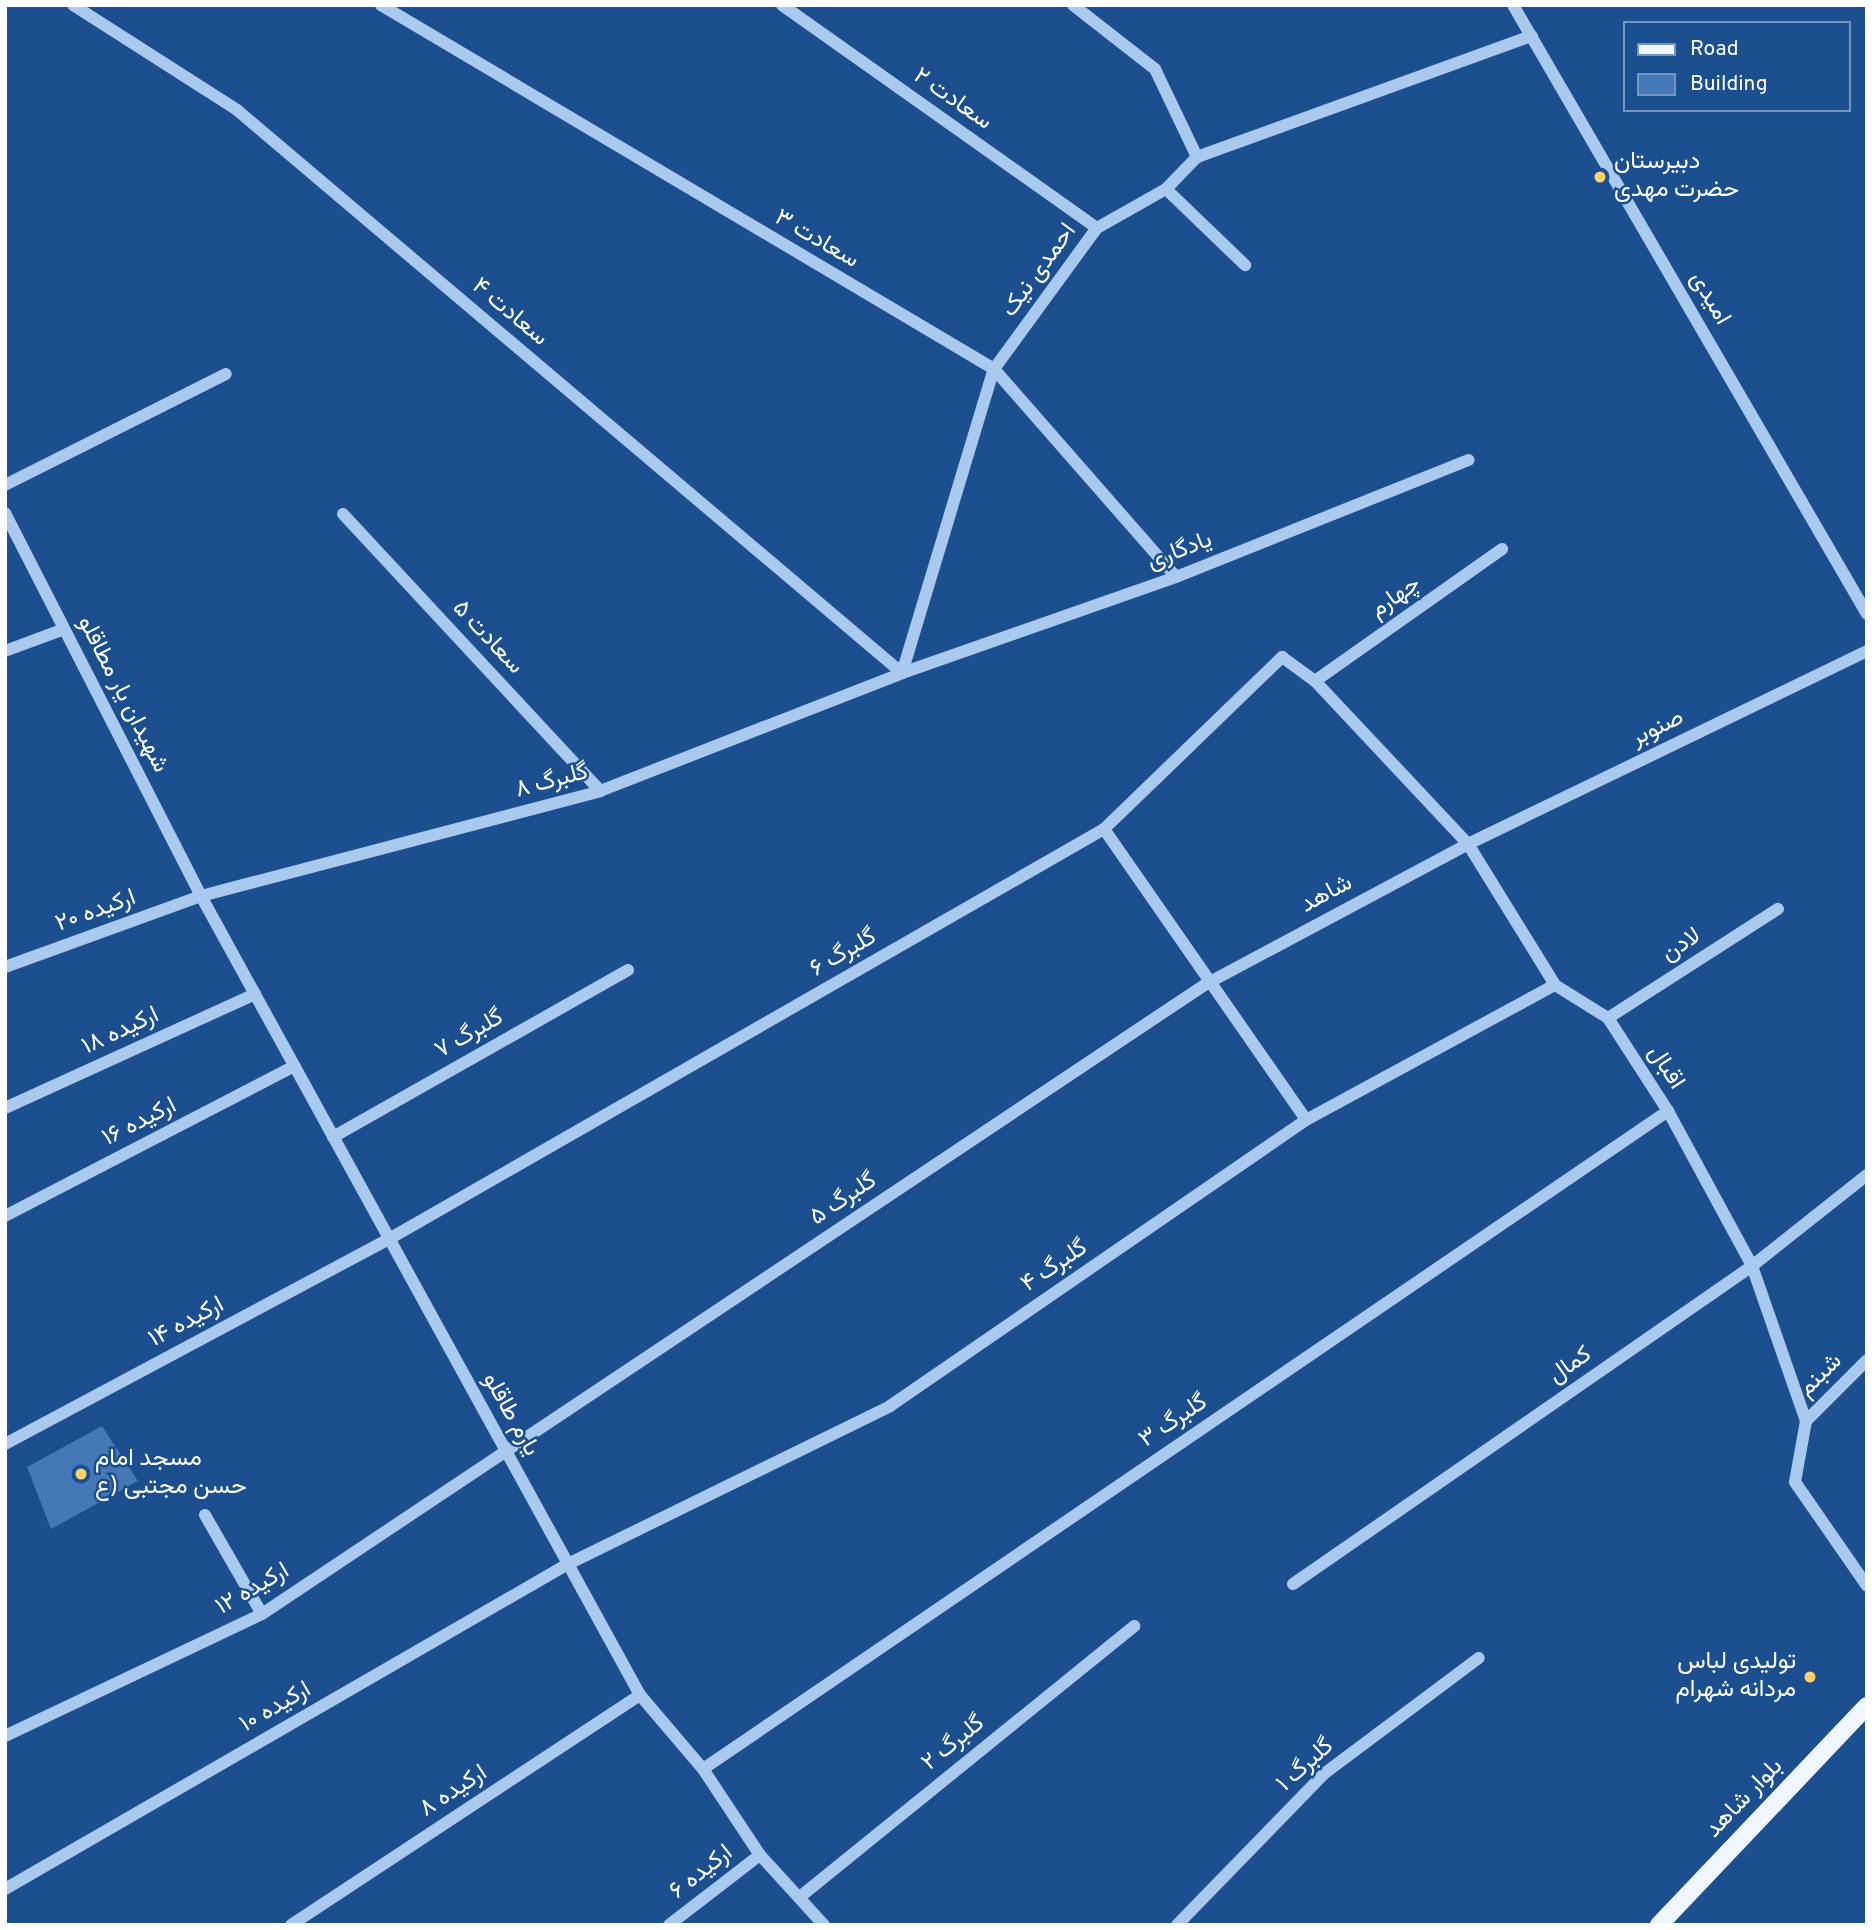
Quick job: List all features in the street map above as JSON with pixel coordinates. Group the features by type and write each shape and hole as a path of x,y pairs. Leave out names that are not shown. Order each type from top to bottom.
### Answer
{"main road":[{"name":"بلوار شاهد","path":"1659,1925 1867,1706"}],"street":[{"name":"سعادت ۴","path":"73,5 237,110 902,673"},
{"name":"سعادت ۳","path":"382,5 993,369 1176,577"},
{"name":"سعادت ۲","path":"782,5 1097,228"},
{"path":"1073,5 1155,69 1197,157"},
{"name":"امیدی","path":"1513,5 1867,614"},
{"name":"احمدی نیک","path":"902,673 993,369 1097,228 1166,190 1197,157 1532,36"},
{"path":"1166,190 1245,265"},
{"path":"5,485 226,374"},
{"name":"یادگاری","path":"902,673 1176,577 1469,460"},
{"name":"شهیدان یار مطاقلو","path":"5,513 201,896"},
{"name":"سعادت ۵","path":"343,514 600,791"},
{"name":"چهارم","path":"1315,681 1502,549"},
{"path":"5,651 64,629"},
{"name":"صنوبر","path":"1468,844 1867,651"},
{"name":"اقبال","path":"1282,657 1315,681 1468,844 1555,985 1608,1018 1668,1111 1752,1266 1806,1422 1795,1482 1867,1586"},
{"name":"گلبرگ ۶","path":"389,1239 1104,829 1282,657"},
{"name":"گلبرگ ۸","path":"201,896 600,791 902,673"},
{"path":"1104,829 1206,984 1306,1120"},
{"name":"شاهد","path":"1206,984 1468,844"},
{"name":"ارکیده ۲۰","path":"5,967 201,896"},
{"name":"یارم طاقلو","path":"201,896 640,1695 703,1769 760,1855 801,1896 824,1925"},
{"name":"لادن","path":"1608,1018 1778,909"},
{"name":"گلبرگ ۷","path":"333,1137 628,970"},
{"name":"گلبرگ ۵","path":"506,1452 1206,984"},
{"name":"گلبرگ ۴","path":"568,1564 890,1406 1306,1120 1555,985"},
{"name":"ارکیده ۱۸","path":"5,1108 255,994"},
{"name":"ارکیده ۱۶","path":"5,1216 294,1066"},
{"name":"گلبرگ ۳","path":"703,1769 1668,1111"},
{"name":"کمال","path":"1293,1584 1752,1266 1867,1175"},
{"name":"ارکیده ۱۴","path":"5,1444 389,1239"},
{"name":"شبنم","path":"1806,1422 1867,1360"},
{"name":"ارکیده ۱۲","path":"5,1736 261,1614 506,1452"},
{"path":"205,1515 261,1614"},
{"name":"ارکیده ۱۰","path":"5,1889 568,1564"},
{"name":"گلبرگ ۲","path":"801,1896 1134,1626"},
{"name":"گلبرگ ۱","path":"1177,1925 1325,1773 1479,1658"},
{"name":"ارکیده ۸","path":"291,1925 640,1695"},
{"name":"ارکیده ۶","path":"669,1925 760,1855"}],"building":[{"name":"مسجد امام حسن مجتبی (ع","path":"102,1426 138,1481 51,1529 27,1467"}],"place":[{"name":"دبیرستان حضرت مهدی","path":"1600,177"},
{"name":"مسجد امام حسن مجتبی (ع","path":"81,1474"},
{"name":"تولیدی لباس مردانه شهرام","path":"1810,1677"}]}
